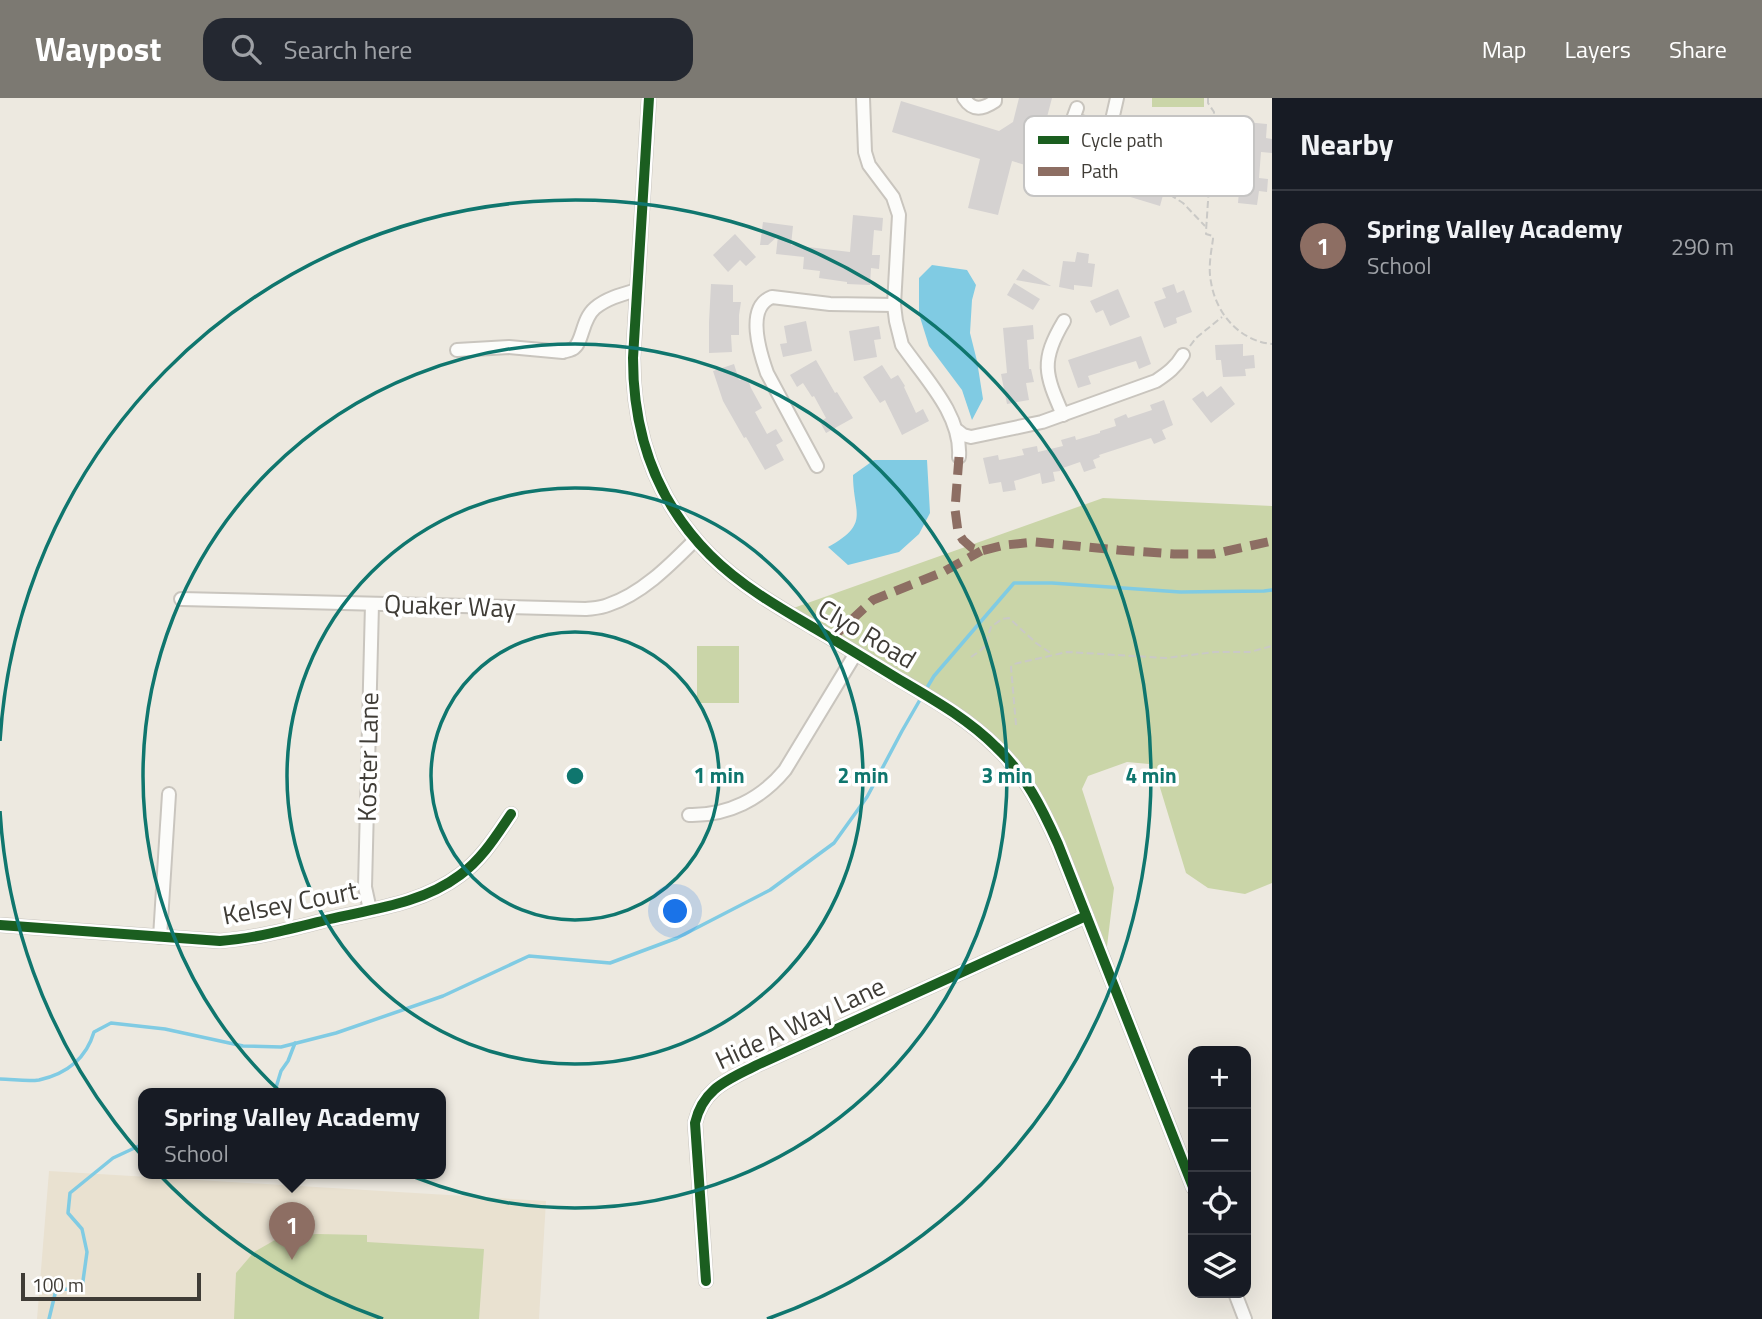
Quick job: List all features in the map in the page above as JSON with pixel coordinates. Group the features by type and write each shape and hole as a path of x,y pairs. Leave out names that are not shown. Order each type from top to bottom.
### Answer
{"street":[{"name":"Clyo Road","path":"649,98 633,383 641,437 667,499 695,540 759,595 948,709 978,730 1018,771 1032,790 1058,844 1188,1174"},
{"path":"863,98 865,152 869,165 893,197 899,215 895,321 902,345 938,395 958,431 971,437 1011,430 1063,415 1156,381 1171,372 1183,355"},
{"path":"964,98 976,108 986,107 995,101 995,98"},
{"path":"1113,116 1117,98"},
{"path":"1074,116 1077,108"},
{"path":"457,350 509,347 563,352 572,349 578,343 586,318 593,309 637,290"},
{"path":"817,466 761,357 757,334 758,308 766,299 772,297 831,304 894,306"},
{"path":"1063,415 1048,377 1047,365 1052,341 1064,321"},
{"path":"958,431 959,457"},
{"name":"Quaker Way","path":"181,598 586,610 606,606 630,596 695,540"},
{"name":"Koster Lane","path":"370,909 365,887 372,604"},
{"path":"689,816 706,816 733,809 761,794 775,782 856,653"},
{"path":"160,937 169,794"},
{"name":"Kelsey Court","path":"0,925 220,941 242,940 409,901 435,890 459,876 475,862 511,814"},
{"name":"Hide A Way Lane","path":"706,1282 695,1123 701,1104 711,1091 757,1065 1086,916"},
{"path":"1237,1298 1245,1319"}],"path":[{"path":"1208,98 1214,116"},
{"path":"1172,196 1183,203 1206,227"},
{"path":"1208,196 1206,234 1213,236 1210,280 1214,296 1224,316 1243,334 1260,343 1272,344"},
{"path":"1183,355 1196,338 1224,316"},
{"path":"971,657 987,645 991,627 1002,619 1009,618 1053,655"},
{"path":"1016,724 1011,667 1014,664 1067,652 1166,658 1215,652 1250,652 1272,646"}],"shaded area":[{"path":"49,1171 138,1176 138,1179 182,1179 546,1201 539,1319 37,1319"}],"green space":[{"path":"1152,98 1204,98 1204,107 1152,107"},
{"path":"1103,498 1272,506 1272,883 1245,894 1208,888 1186,873 1158,781 1149,764 1127,762 1088,776 1082,789 1114,888 1105,963 1058,844 998,748 785,611"},
{"path":"697,646 739,646 739,703 697,703"},
{"path":"367,1235 367,1242 484,1249 479,1319 234,1319 236,1273 254,1252 285,1236"}],"water":[{"path":"932,265 967,270 976,285 972,300 970,333 983,399 972,420 962,390 929,346 919,314 919,278"},
{"path":"874,460 927,460 930,513 919,534 899,552 848,565 828,547 841,539 855,524 857,517 853,475"}],"building":[{"path":"1019,98 1052,98 1047,116 1024,116 1024,165 1012,161 998,215 968,208 980,159 892,132 901,101 999,131 1013,122"},
{"path":"1254,123 1267,124 1266,138 1272,139 1272,153 1261,152 1259,178 1268,179 1267,192 1259,191 1257,205 1238,203 1239,196 1254,196"},
{"path":"1127,196 1163,196 1160,206"},
{"path":"853,215 883,218 882,231 874,230 872,255 880,255 879,269 871,268 870,285 847,284 819,278 820,271 803,269 804,257 776,254 778,236 768,245 760,245 763,222 793,226 791,245 850,252"},
{"path":"735,234 756,257 746,266 740,260 728,272 713,255"},
{"path":"1077,252 1089,254 1088,263 1095,264 1092,287 1074,285 1074,290 1059,287 1063,261 1075,262"},
{"path":"1023,269 1051,286 1016,280"},
{"path":"1014,283 1040,299 1033,310 1007,295"},
{"path":"711,284 733,285 733,302 741,302 739,335 731,335 732,352 709,353"},
{"path":"1174,284 1177,293 1184,290 1192,312 1176,318 1177,323 1164,328 1154,302 1166,298 1162,288"},
{"path":"1118,289 1130,317 1110,326 1103,310 1096,313 1090,301"},
{"path":"806,321 812,351 783,357 780,344 787,343 784,326"},
{"path":"1033,325 1034,339 1027,340 1029,369 1034,382 1026,383 1029,400 1007,404 1001,374 1007,373 1003,328"},
{"path":"879,326 881,339 874,340 877,357 854,361 849,331"},
{"path":"1141,336 1151,364 1139,369 1136,361 1088,376 1091,384 1078,388 1068,360"},
{"path":"1243,344 1243,356 1254,355 1255,368 1245,369 1246,376 1223,377 1221,360 1216,360 1215,345"},
{"path":"816,360 853,418 826,433 820,422 826,418 814,396 812,397 803,383 797,387 790,375"},
{"path":"734,364 739,380 747,377 762,408 755,412 767,434 776,429 783,441 776,445 784,460 765,470 723,401 713,371"},
{"path":"882,365 891,379 898,375 916,413 923,409 929,421 902,435 885,400 880,403 863,377"},
{"path":"1221,386 1235,404 1211,423 1192,399 1203,391 1207,397"},
{"path":"1164,400 1173,425 1162,430 1166,439 1154,444 1151,438 1099,455 1100,457 1093,460 1096,468 1084,472 1080,462 1060,469 1053,472 1055,481 1042,484 1040,473 1014,481 1016,490 1003,492 1001,482 989,484 983,458 998,455 999,460 1024,455 1022,449 1037,446 1038,452 1063,446 1061,440 1075,436 1076,440 1100,433 1116,426 1114,419 1126,414 1128,418 1152,410 1150,405"}],"waterway":[{"path":"925,691 934,676 1014,583 1180,592 1272,590"},
{"path":"0,1079 34,1081 58,1074 74,1064 86,1050 94,1032 111,1023 165,1029 243,1046 281,1047 336,1033 443,996 529,956 610,963 677,938 770,890 834,843 867,797 921,698"},
{"path":"276,1088 295,1043"},
{"path":"49,1319 56,1290 82,1288 87,1252 82,1229 68,1213 70,1193 113,1158 138,1146"}],"marked path":[{"path":"959,457 955,509 958,532 972,548 981,551 1035,542 1174,554 1213,554 1272,541"},
{"path":"831,639 873,600 943,572 981,551"}],"cycle path":[{"path":"649,98 633,358 637,413 651,464 662,489 691,534 734,576 773,604 950,710 985,737 1016,768 1039,805 1058,844 1188,1174"},
{"path":"0,925 220,941 276,932 398,904 446,885 475,862 511,814"},
{"path":"706,1281 695,1123 710,1093 757,1065 1086,916"}],"place":[{"name":"Spring Valley Academy","path":"292,1260"}]}
